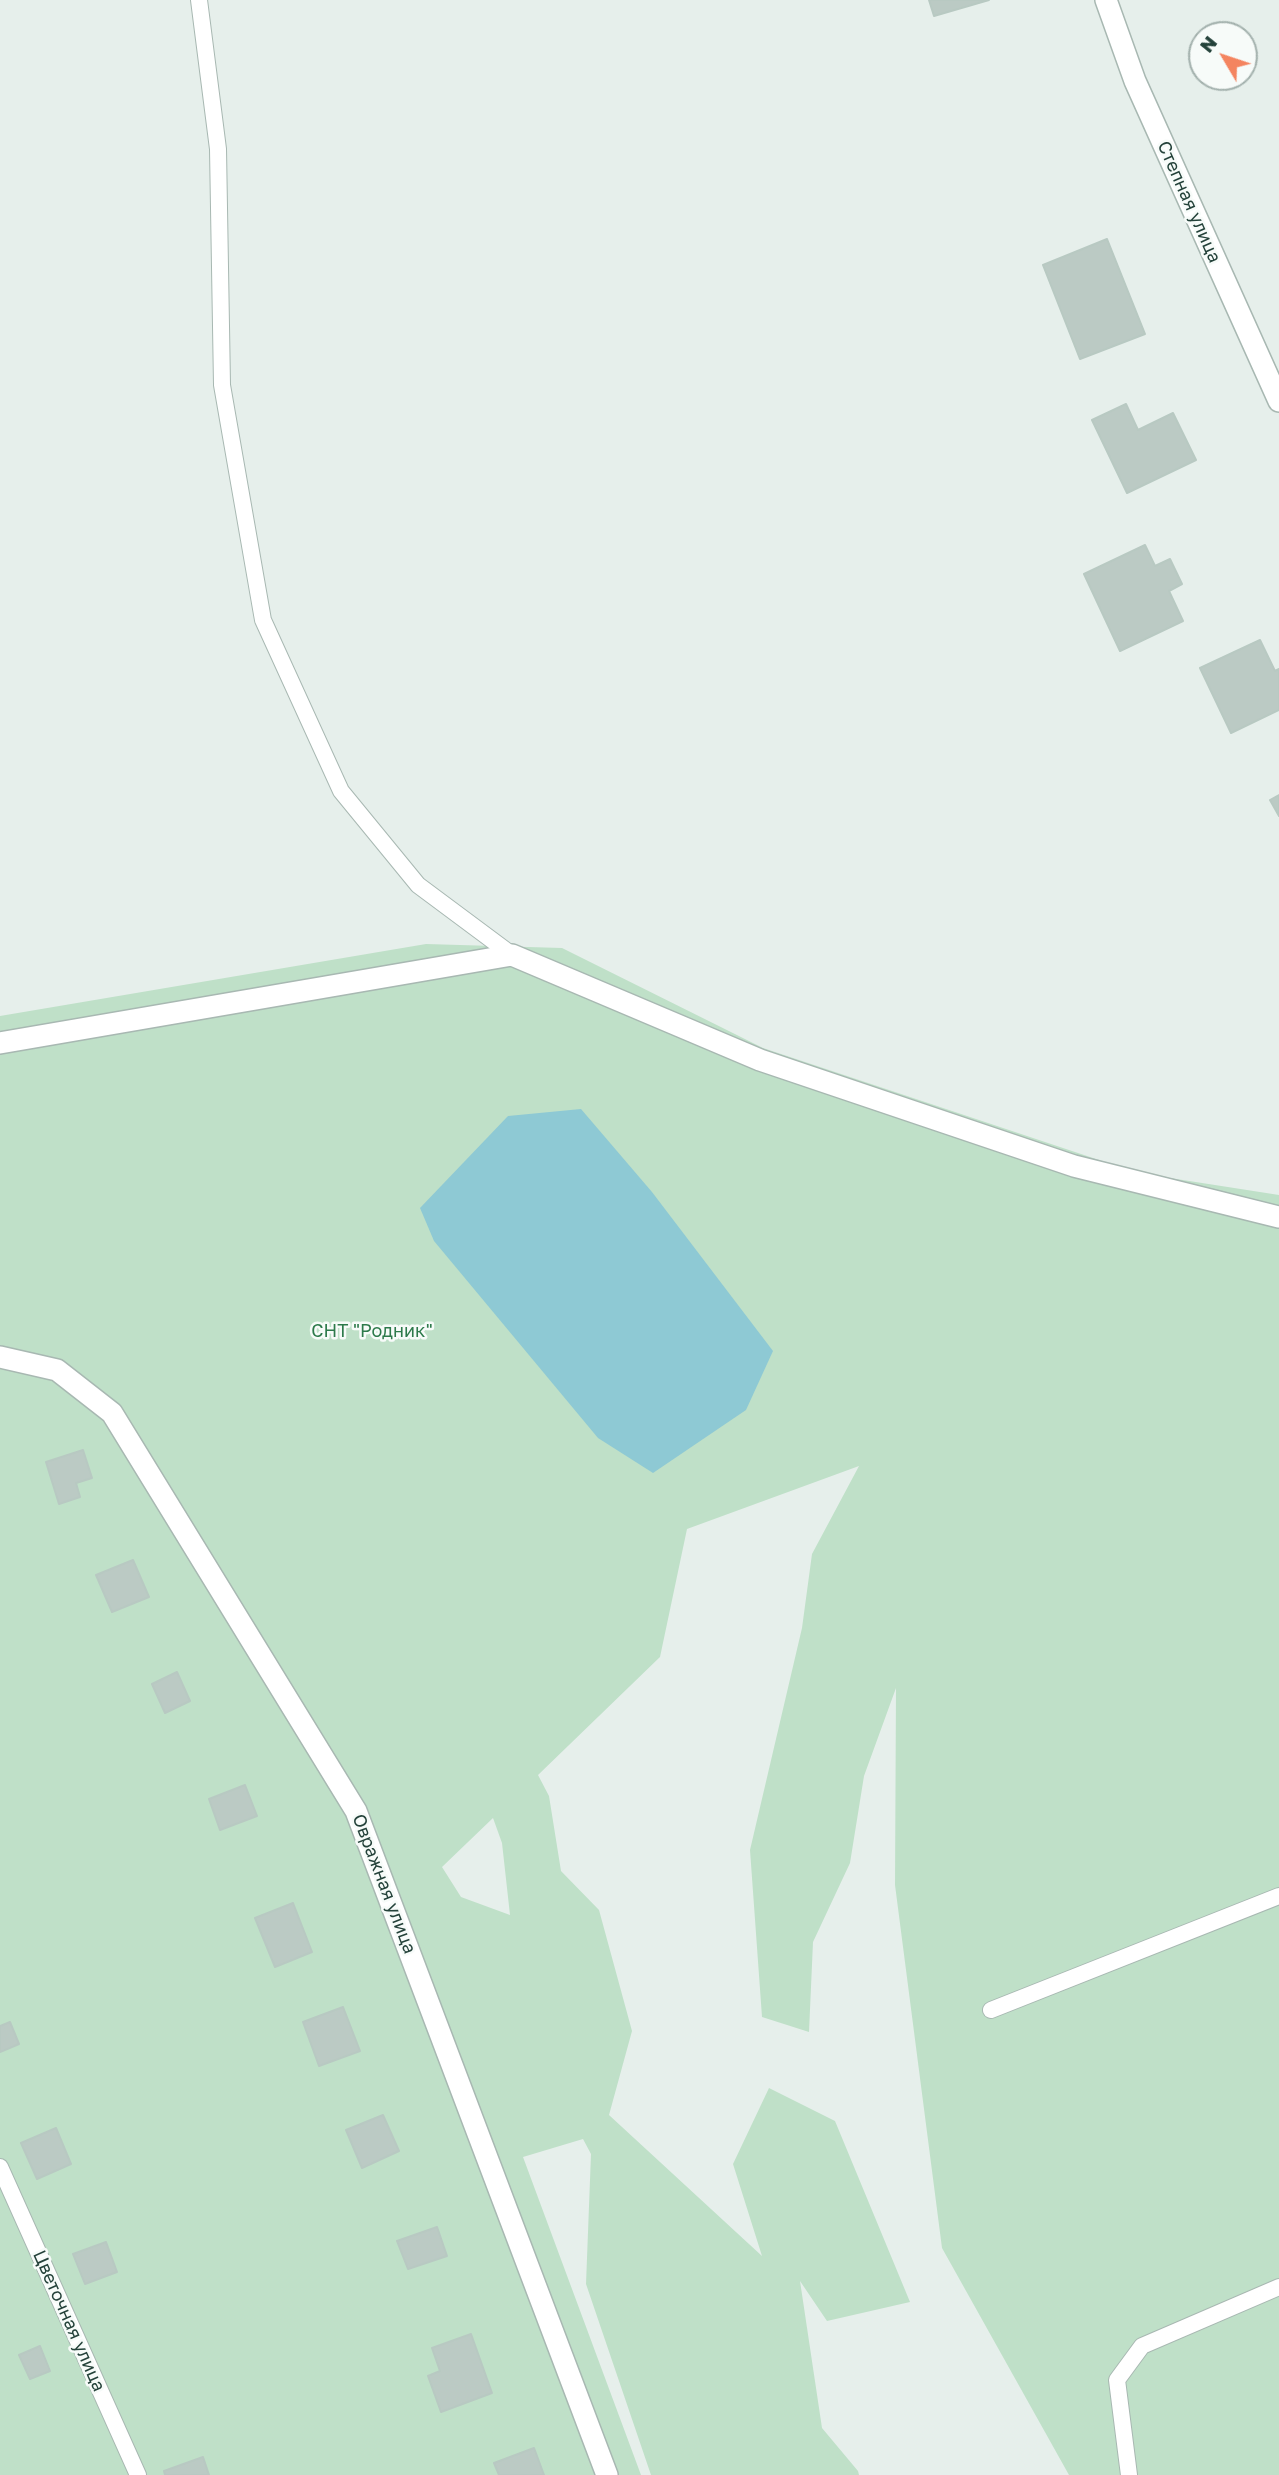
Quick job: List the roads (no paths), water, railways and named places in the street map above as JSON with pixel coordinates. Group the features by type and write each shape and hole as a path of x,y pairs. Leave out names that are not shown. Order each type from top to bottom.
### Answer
{"street":[{"name":"Степная улица","path":"1106,0 1135,81 1279,401"},
{"path":"0,1043 512,955 760,1060 1074,1166 1279,1217"},
{"name":"Овражная улица","path":"0,1357 57,1370 112,1413 356,1811 607,2475"}],"lane":[{"path":"199,0 218,149 222,385 263,620 341,791 418,885 512,955"},
{"path":"990,2010 1279,1896"},
{"name":"Цветочная улица","path":"0,2167 138,2475"},
{"path":"1129,2475 1117,2380 1142,2346 1279,2287"}],"water":[{"path":"581,1109 652,1192 773,1351 746,1410 653,1473 598,1438 434,1241 420,1208 508,1116"}],"park label":[{"name":"СНТ \"Родник\"","path":"372,1331"}]}
